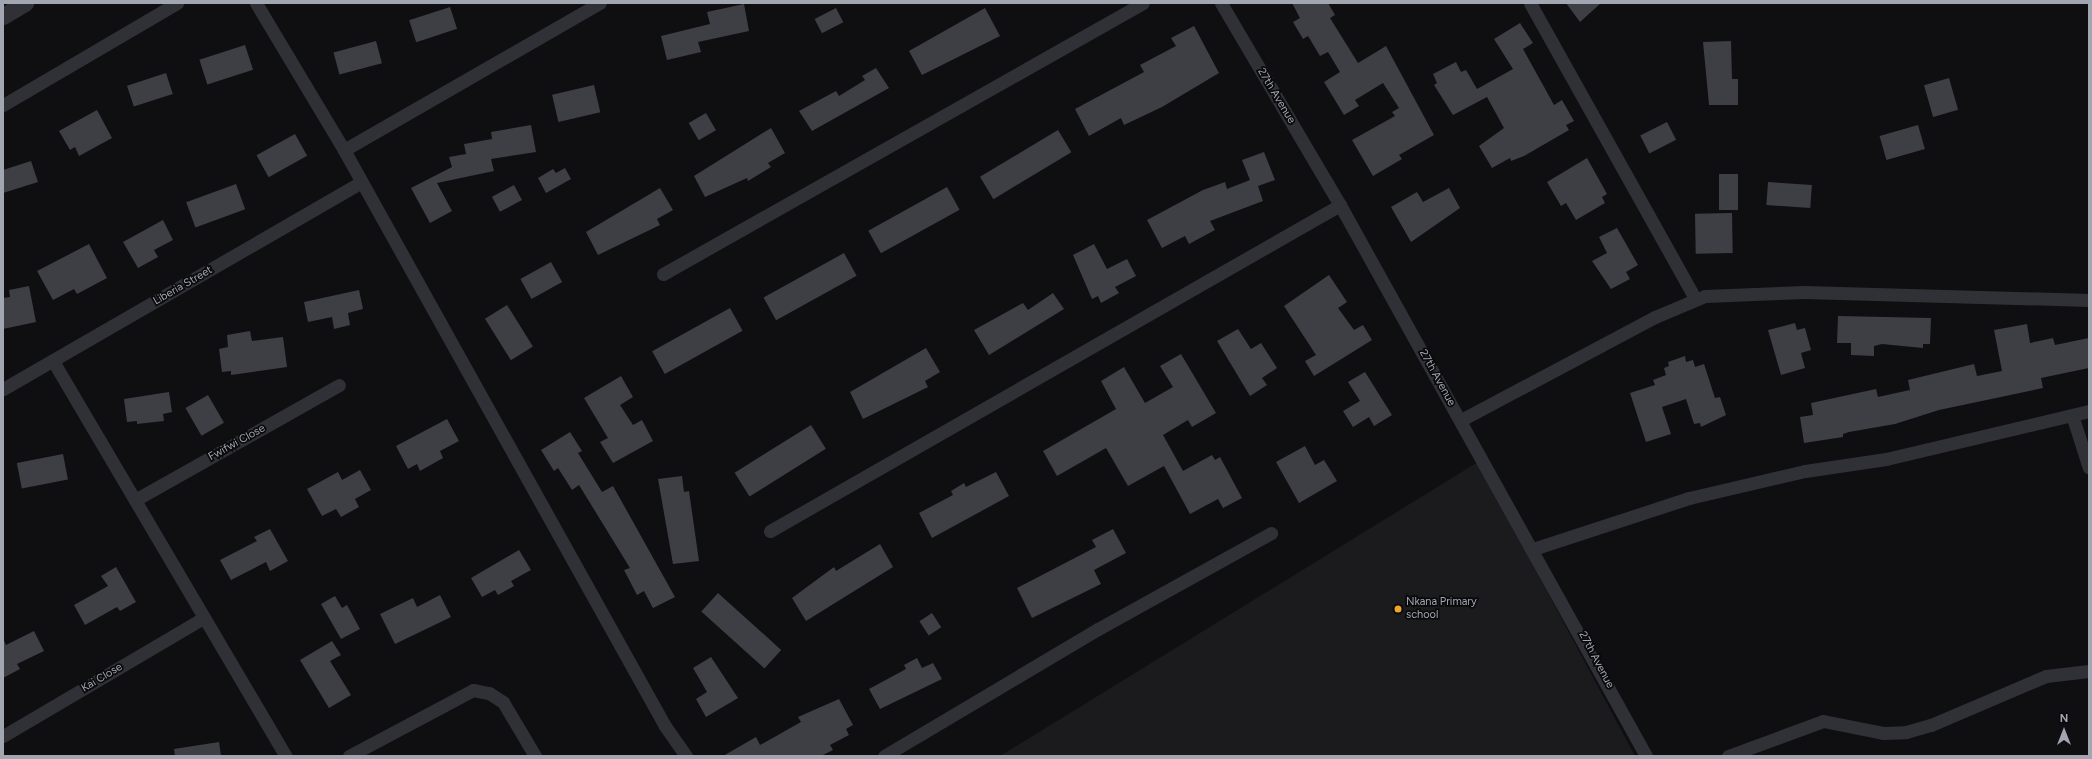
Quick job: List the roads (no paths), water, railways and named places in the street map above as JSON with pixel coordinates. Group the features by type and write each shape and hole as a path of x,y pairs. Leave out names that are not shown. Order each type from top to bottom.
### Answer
{"street":[{"path":"3,16 25,3"},
{"path":"3,105 177,3"},
{"path":"256,3 344,150 665,726 686,756"},
{"path":"344,150 600,3"},
{"path":"663,274 1143,3"},
{"name":"27th Avenue","path":"1221,3 1340,205 1533,549 1646,756"},
{"path":"1530,3 1695,298"},
{"name":"Liberia Street","path":"3,389 362,182"},
{"path":"770,531 1340,205"},
{"path":"1460,420 1695,298 1721,294 1804,292 2089,300"},
{"path":"53,361 135,500 202,619 286,756"},
{"name":"Fwifwi Close","path":"135,500 339,385"},
{"path":"1533,549 1689,498 1805,471 1886,459 2030,422 2073,418 2089,411"},
{"path":"2073,418 2089,468"},
{"path":"884,756 1084,637 1271,533"},
{"name":"Kai Close","path":"3,736 202,619"},
{"path":"1728,756 1823,721 1883,733 1906,732 1931,725 2046,676 2089,671"},
{"path":"349,756 473,690 489,693 503,702 535,756"}],"place":[{"name":"Nkana Primary school","path":"1398,609"}]}
